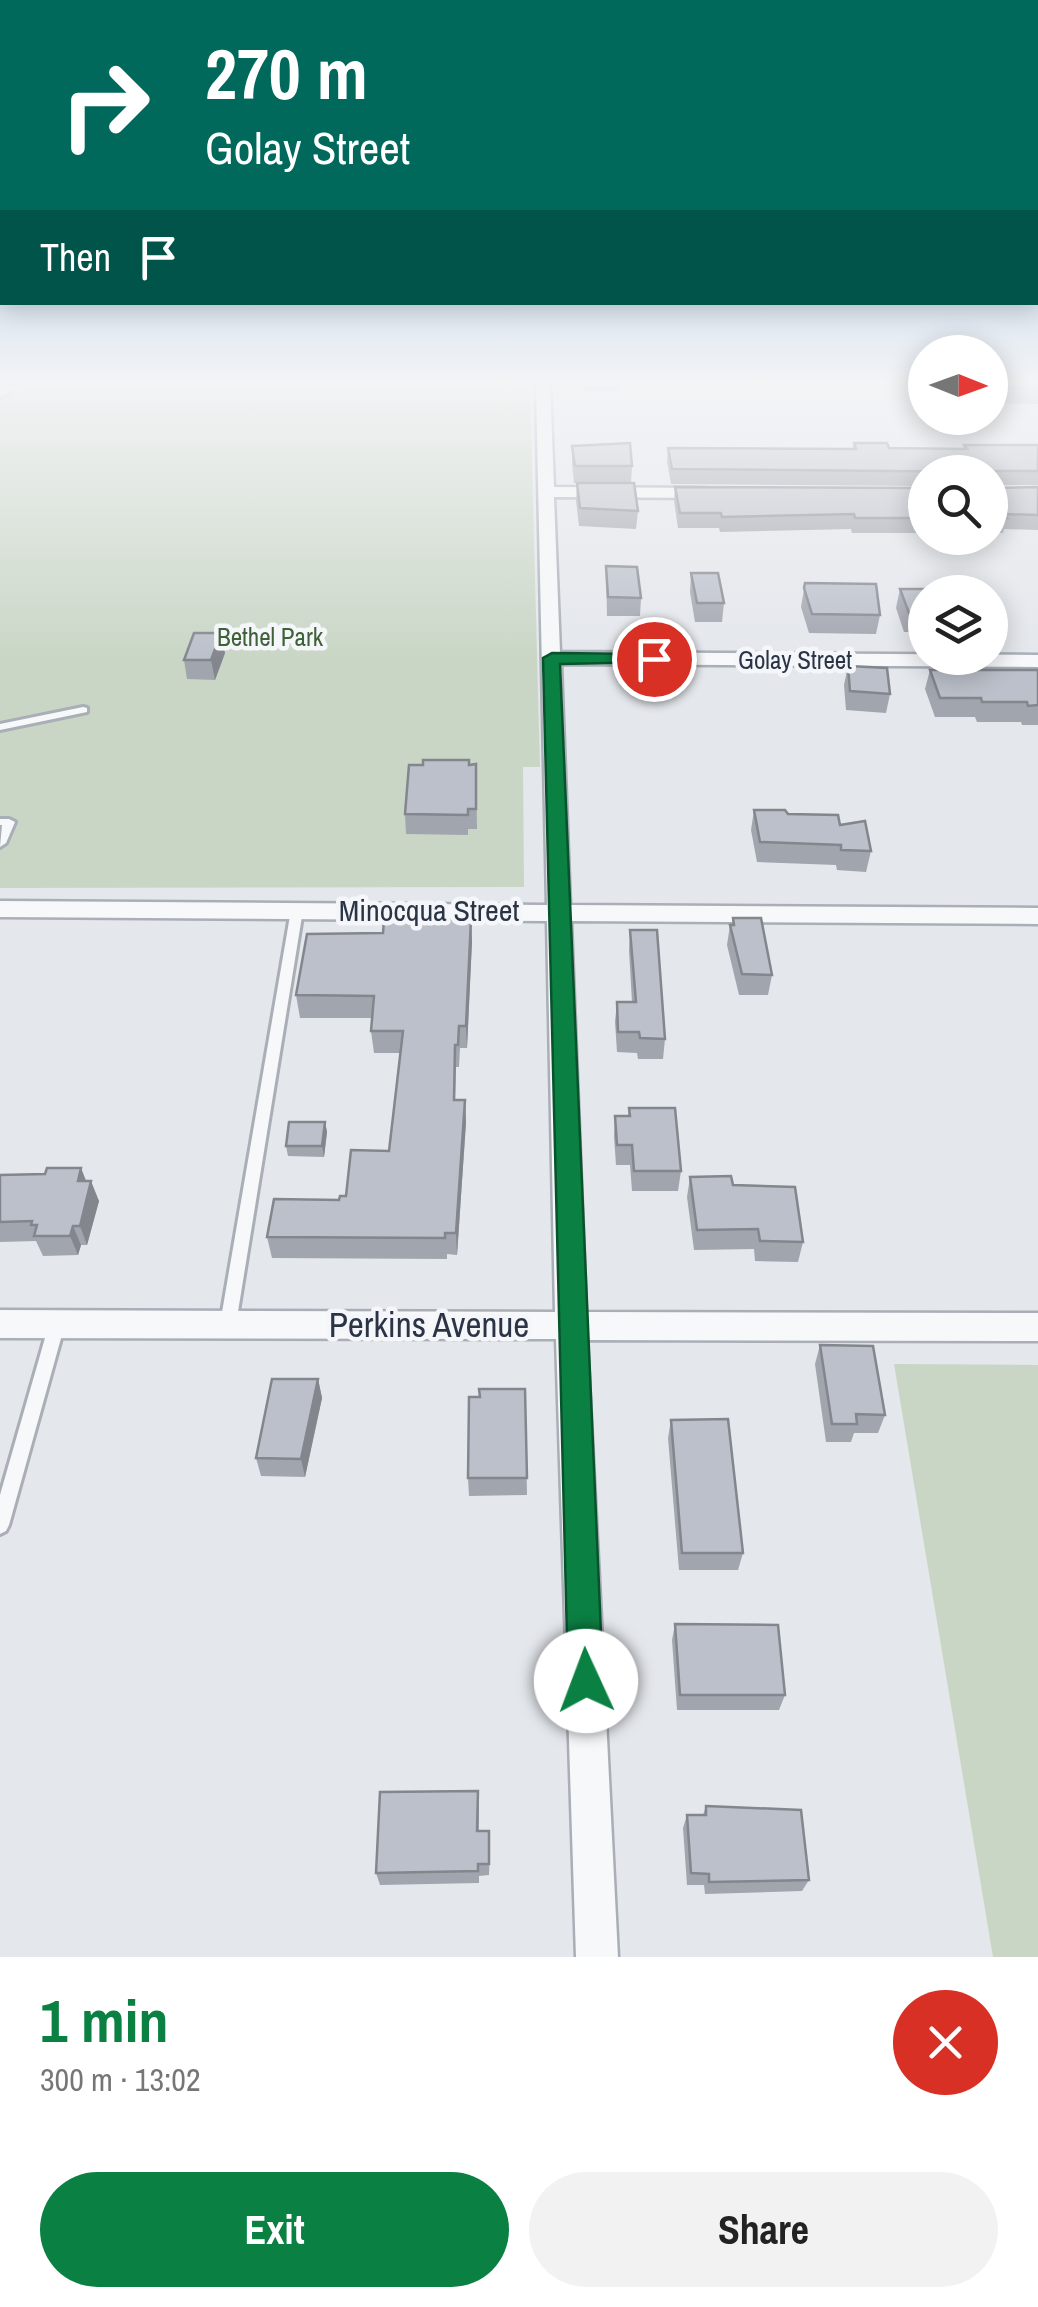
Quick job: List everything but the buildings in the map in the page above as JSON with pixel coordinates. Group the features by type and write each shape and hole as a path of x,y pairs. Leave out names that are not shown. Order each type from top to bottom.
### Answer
{"street":[{"path":"546,477 571,1326 596,1957"},
{"path":"546,492 727,493"},
{"name":"Golay Street","path":"552,658 1038,661"},
{"name":"Minocqua Street","path":"0,909 1038,916"},
{"name":"Perkins Avenue","path":"0,1324 1038,1327"}],"lane":[{"path":"0,726 84,710"},
{"path":"0,822 9,822 0,843"},
{"path":"228,1324 296,910"},
{"path":"0,1525 56,1324"}],"green space":[{"name":"Bethel Park","path":"0,477 532,477 540,767 523,767 524,887 0,888"},
{"path":"894,1364 1038,1365 1038,1957 993,1957"}],"route":[{"path":"586,1681 570,1297 552,658 654,659"}]}
